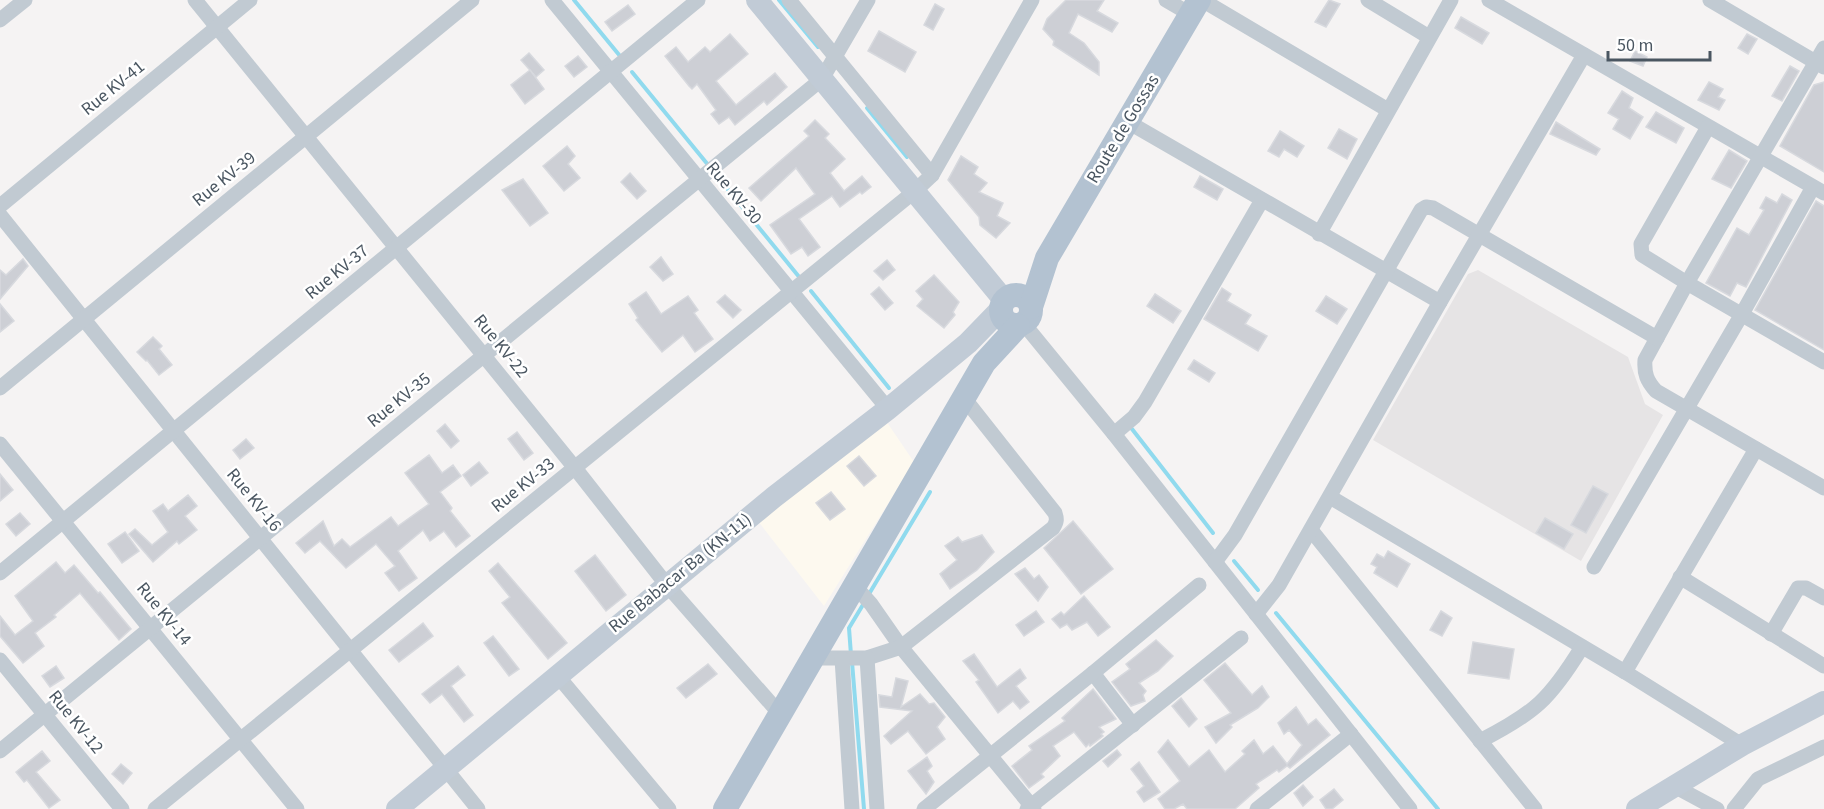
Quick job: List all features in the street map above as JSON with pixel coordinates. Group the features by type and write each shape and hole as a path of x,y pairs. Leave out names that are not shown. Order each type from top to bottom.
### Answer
{"main road":[{"name":"Route de Gossas","path":"725,809 814,658 861,594 1010,314 1047,258 1197,5"}],"street":[{"path":"0,20 25,0"},
{"name":"Rue KV-22","path":"195,0 575,468 666,584 780,714"},
{"name":"Rue KV-41","path":"0,206 250,0"},
{"name":"Rue KV-39","path":"0,388 472,0"},
{"name":"Rue KV-30","path":"552,0 888,410"},
{"name":"Rue KV-37","path":"0,573 698,0"},
{"path":"757,0 915,191 1010,314 1114,434 1410,809"},
{"path":"789,0 932,175"},
{"path":"822,79 868,0"},
{"name":"Rue KV-33","path":"155,809 915,191 932,175 1032,0"},
{"path":"1166,0 1197,5 1388,110"},
{"path":"1368,0 1429,37"},
{"path":"1319,234 1451,0"},
{"path":"1489,0 1819,190 1742,314 1594,567"},
{"path":"1710,0 1820,64"},
{"path":"1824,48 1820,64 1687,283 1645,360 1644,372 1648,383 1656,391 1824,488"},
{"path":"1256,614 1280,585 1440,302 1584,55"},
{"name":"Rue KV-35","path":"0,751 822,79"},
{"path":"1128,122 1440,302"},
{"path":"1708,127 1640,249 1645,258 1824,362"},
{"path":"1114,434 1134,417 1145,402 1262,200"},
{"path":"1215,562 1235,535 1417,215 1426,207 1433,208 1658,338"},
{"name":"Rue KV-16","path":"0,215 478,809"},
{"name":"Rue Babacar Ba (KN-11)","path":"396,809 666,584 774,497 888,410 968,343 1010,314"},
{"path":"814,658 855,659 901,647 1056,524 1055,513 964,398"},
{"name":"Rue KV-14","path":"0,444 297,809"},
{"path":"1625,672 1756,449"},
{"path":"1330,497 1625,672 1742,745"},
{"path":"1311,530 1535,809"},
{"path":"1680,577 1824,666"},
{"path":"924,809 1199,585"},
{"path":"1771,634 1798,588 1806,588 1824,598"},
{"path":"861,594 1031,808 1241,638"},
{"path":"1480,741 1520,719 1544,701 1557,686 1582,647"},
{"path":"852,809 855,659"},
{"path":"855,659 877,809"},
{"name":"Rue KV-12","path":"0,660 122,809"},
{"path":"1093,673 1132,724"},
{"path":"556,675 669,809"},
{"path":"1637,809 1742,745 1824,702"},
{"path":"1257,809 1351,734"},
{"path":"1734,809 1755,781 1824,747"},
{"path":"1674,786 1718,809"}],"shaded area":[{"path":"1478,270 1628,357 1645,404 1663,415 1581,561 1373,440 1468,274"},
{"path":"882,415 914,462 824,606 758,521"}],"building":[{"path":"1066,0 1104,0 1097,11 1118,23 1112,32 1078,14 1069,33 1084,43 1099,62 1099,75 1053,45 1054,41 1043,29 1047,19"},
{"path":"1329,0 1340,4 1326,27 1315,22"},
{"path":"935,4 944,9 933,30 924,25"},
{"path":"628,5 635,14 612,31 605,22"},
{"path":"1461,17 1489,33 1482,44 1455,28"},
{"path":"879,31 916,52 905,72 868,51"},
{"path":"730,34 748,54 716,81 736,105 775,73 787,87 767,105 764,101 735,125 729,117 719,124 711,114 716,110 697,84 692,89 665,56 676,47 688,62 705,47 710,52"},
{"path":"1747,34 1757,39 1748,54 1738,48"},
{"path":"1635,51 1647,57 1643,66 1630,61"},
{"path":"529,53 544,70 536,77 521,60"},
{"path":"578,56 587,67 574,77 565,66"},
{"path":"1790,66 1799,71 1782,101 1772,96"},
{"path":"530,70 544,89 525,104 511,85"},
{"path":"1709,82 1723,89 1718,97 1725,100 1719,110 1698,100"},
{"path":"1824,82 1824,172 1780,146 1814,85"},
{"path":"1622,91 1633,98 1629,108 1643,117 1630,139 1613,129 1619,119 1608,113"},
{"path":"1656,112 1684,128 1676,143 1646,127"},
{"path":"815,120 829,134 825,138 845,159 830,173 844,191 862,176 871,187 840,207 832,196 799,219 820,247 808,256 802,247 791,254 770,225 815,194 796,168 761,201 749,188 809,136 804,131"},
{"path":"1556,122 1600,149 1596,155 1550,134"},
{"path":"1339,129 1357,139 1347,159 1328,148"},
{"path":"1280,131 1304,146 1297,157 1284,149 1279,157 1268,151"},
{"path":"567,146 575,156 568,164 580,178 564,191 543,166"},
{"path":"1729,150 1747,161 1731,188 1712,179"},
{"path":"961,156 978,167 974,174 987,183 979,192 1003,203 997,216 1010,223 996,238 980,225 979,217 948,180"},
{"path":"630,173 646,191 637,199 621,182"},
{"path":"1200,176 1223,189 1217,200 1194,187"},
{"path":"523,179 548,213 530,226 502,190"},
{"path":"1782,194 1792,200 1746,287 1737,283 1730,296 1706,283 1737,228 1749,235 1764,210 1760,208 1766,197 1777,203"},
{"path":"1816,201 1824,206 1824,350 1755,310"},
{"path":"661,257 673,274 663,281 650,267"},
{"path":"23,259 28,266 0,299 0,270 6,275"},
{"path":"887,260 895,270 883,280 874,271"},
{"path":"934,275 959,302 953,312 955,315 944,328 917,306 923,299 916,291"},
{"path":"879,287 893,303 885,310 871,294"},
{"path":"1222,288 1231,294 1227,301 1251,315 1245,324 1267,336 1258,351 1204,319"},
{"path":"646,292 661,314 688,296 698,310 694,313 713,339 695,352 683,335 662,352 636,320 638,318 629,304"},
{"path":"1155,294 1181,311 1173,323 1147,306"},
{"path":"725,295 741,310 733,318 717,302"},
{"path":"1326,296 1347,309 1337,324 1316,311"},
{"path":"0,304 14,321 0,332"},
{"path":"153,337 162,346 159,349 172,365 159,375 137,352"},
{"path":"1194,360 1215,373 1209,382 1188,369"},
{"path":"445,424 459,441 451,448 437,431"},
{"path":"517,432 533,453 524,460 508,439"},
{"path":"246,439 254,448 240,459 233,450"},
{"path":"429,455 442,473 453,465 461,476 440,492 452,508 450,511 470,536 456,547 444,531 430,541 423,530 398,551 417,578 399,591 385,573 395,566 376,544 346,568 320,541 305,553 296,543 323,521 334,546 342,539 350,547 391,517 398,526 429,504 405,473"},
{"path":"859,456 876,476 864,486 847,466"},
{"path":"479,462 488,473 471,486 463,475"},
{"path":"0,474 13,490 0,501"},
{"path":"1593,486 1608,494 1586,533 1571,525"},
{"path":"831,492 845,509 830,520 816,503"},
{"path":"188,495 197,506 185,516 197,530 179,544 177,541 153,562 129,534 135,529 152,545 168,532 153,511 163,504 168,511"},
{"path":"20,513 30,524 16,536 6,524"},
{"path":"1545,518 1573,534 1564,549 1536,533"},
{"path":"1073,521 1113,569 1081,594 1044,548"},
{"path":"125,532 139,551 122,563 108,544"},
{"path":"982,535 994,552 977,570 950,589 940,574 957,560 945,546 958,537 962,542"},
{"path":"1388,551 1410,564 1397,587 1374,573 1377,567 1371,564 1377,554 1384,558"},
{"path":"595,555 626,595 606,611 575,571"},
{"path":"56,562 65,573 74,565 131,629 119,640 80,593 54,615 56,617 35,633 44,646 23,663 0,636 0,616 15,635 33,621 15,596"},
{"path":"498,563 567,643 548,659 502,603 510,597 489,571"},
{"path":"1025,568 1034,579 1039,575 1048,587 1038,601 1015,574"},
{"path":"1084,596 1110,627 1098,636 1087,622 1072,630 1067,624 1060,628 1052,619 1061,612 1064,615"},
{"path":"1036,611 1044,622 1024,636 1016,625"},
{"path":"1441,611 1452,618 1442,636 1430,630"},
{"path":"423,623 433,636 399,662 389,650"},
{"path":"493,636 519,669 509,676 484,643"},
{"path":"1156,640 1173,656 1158,671 1139,683 1146,691 1143,695 1145,701 1131,706 1112,682 1130,669 1126,664"},
{"path":"1473,642 1514,649 1509,679 1468,673"},
{"path":"974,654 997,687 1020,669 1026,678 1016,686 1029,702 1020,709 1013,701 998,713 976,682 979,680 963,661"},
{"path":"1225,663 1252,695 1262,686 1269,697 1258,708 1230,725 1232,727 1216,743 1205,727 1231,713 1204,680"},
{"path":"708,664 717,674 686,698 677,688"},
{"path":"56,666 64,678 50,687 42,676"},
{"path":"458,666 465,675 451,686 473,715 464,722 442,694 430,703 422,694"},
{"path":"896,678 908,681 901,707 920,694 929,704 934,703 945,717 937,727 945,739 926,754 908,731 891,744 884,736 912,711 880,707 879,695 892,697"},
{"path":"1093,689 1116,719 1099,727 1104,732 1101,734 1103,736 1090,746 1089,744 1086,747 1074,732 1053,746 1060,756 1041,774 1044,777 1029,788 1012,766 1032,750 1029,746 1065,721 1062,718"},
{"path":"1181,698 1197,719 1189,727 1172,706"},
{"path":"1296,707 1308,725 1316,719 1330,735 1290,768 1287,766 1279,772 1277,770 1256,784 1259,788 1235,809 1187,809 1183,804 1174,809 1165,809 1158,799 1180,781 1158,752 1168,740 1189,767 1209,750 1225,772 1245,754 1242,751 1254,740 1263,754 1273,746 1287,764 1302,745 1289,730 1284,734 1278,723"},
{"path":"1117,750 1121,755 1108,767 1103,761"},
{"path":"42,751 50,761 36,772 60,800 49,808 27,780 24,782 16,772"},
{"path":"927,757 932,766 927,771 934,782 926,794 908,771"},
{"path":"1139,762 1160,792 1144,802 1137,792 1144,786 1131,769"},
{"path":"121,764 132,773 123,784 112,774"},
{"path":"1303,785 1313,797 1303,806 1294,793"},
{"path":"1334,789 1343,800 1332,809 1326,809 1320,800"}],"waterway":[{"path":"574,0 620,56"},
{"path":"779,0 818,47"},
{"path":"632,72 709,166"},
{"path":"867,108 907,157"},
{"path":"721,181 800,278"},
{"path":"811,291 889,388"},
{"path":"1132,429 1213,533"},
{"path":"869,594 930,492"},
{"path":"1234,561 1258,590"},
{"path":"851,655 849,628 864,603"},
{"path":"1276,613 1438,809"},
{"path":"852,662 864,809"}]}
